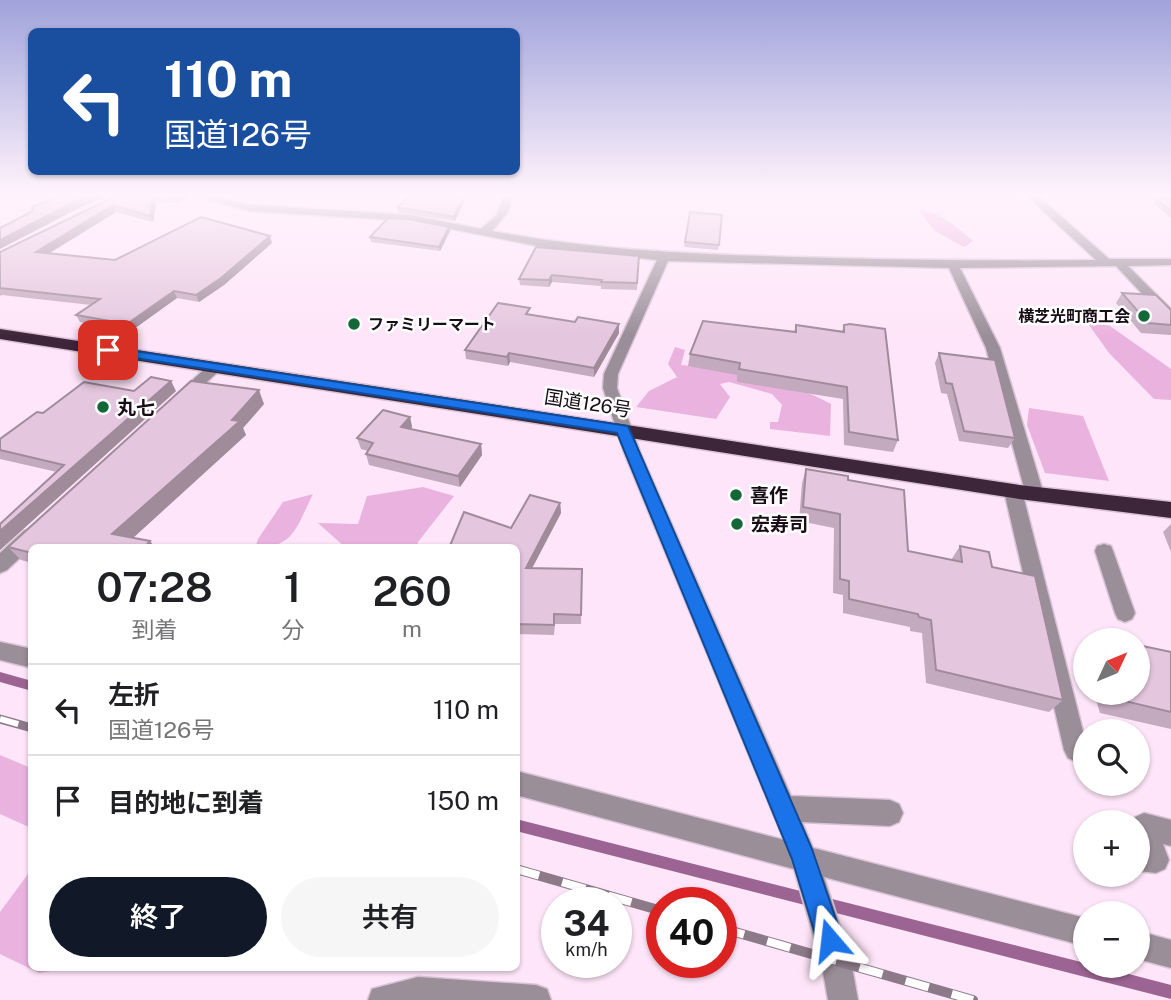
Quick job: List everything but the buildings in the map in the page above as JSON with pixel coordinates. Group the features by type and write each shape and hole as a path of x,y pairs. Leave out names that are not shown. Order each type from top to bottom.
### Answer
{"highway":[{"name":"国道126号","path":"0,334 1035,495 1171,510"}],"street":[{"path":"536,243 664,257 953,265 1171,262"},
{"path":"1089,243 1171,316"},
{"path":"664,257 611,374 610,388 623,429 806,862 830,940 843,1000"},
{"path":"953,265 993,348 1035,495"},
{"path":"164,414 215,367"},
{"path":"1013,491 1073,739"},
{"path":"0,565 41,527"},
{"path":"1104,551 1125,613"},
{"path":"0,651 28,658"},
{"path":"520,784 806,862 1073,929"},
{"path":"781,808 890,813"},
{"path":"1150,828 1171,834"},
{"path":"1150,843 1156,860 1150,859"},
{"path":"1150,949 1171,954"},
{"path":"383,1000 418,992 536,1000"}],"shaded area":[{"path":"956,243 970,243 964,247"},
{"path":"1084,318 1110,326 1171,369 1171,400 1154,399 1109,353"},
{"path":"675,347 685,350 681,365 758,376 794,387 831,404 830,436 770,429 770,422 778,422 782,405 772,394 729,382 720,384 730,397 716,419 636,407 649,391 677,377 668,364"},
{"path":"1029,408 1083,416 1109,481 1045,473 1027,425"},
{"path":"423,487 454,496 418,544 342,544 318,523 358,524 367,496"},
{"path":"313,494 298,525 287,539 279,544 256,544 258,539 283,502"},
{"path":"0,755 28,767 28,827 0,814"},
{"path":"28,874 28,968 0,954 0,912"}],"waterway":[{"path":"0,677 28,685"},
{"path":"520,826 1171,992"}],"railway":[{"path":"0,719 28,727"},
{"path":"520,870 646,906"},
{"path":"737,933 973,1000"}],"place":[{"name":"横芝光町商工会","path":"1144,316"},
{"name":"ファミリーマート","path":"354,324"},
{"name":"丸七","path":"103,407"},
{"name":"喜作","path":"736,495"},
{"name":"宏寿司","path":"737,524"}],"route":[{"path":"108,350 623,429 766,774 804,857 830,940"}]}
